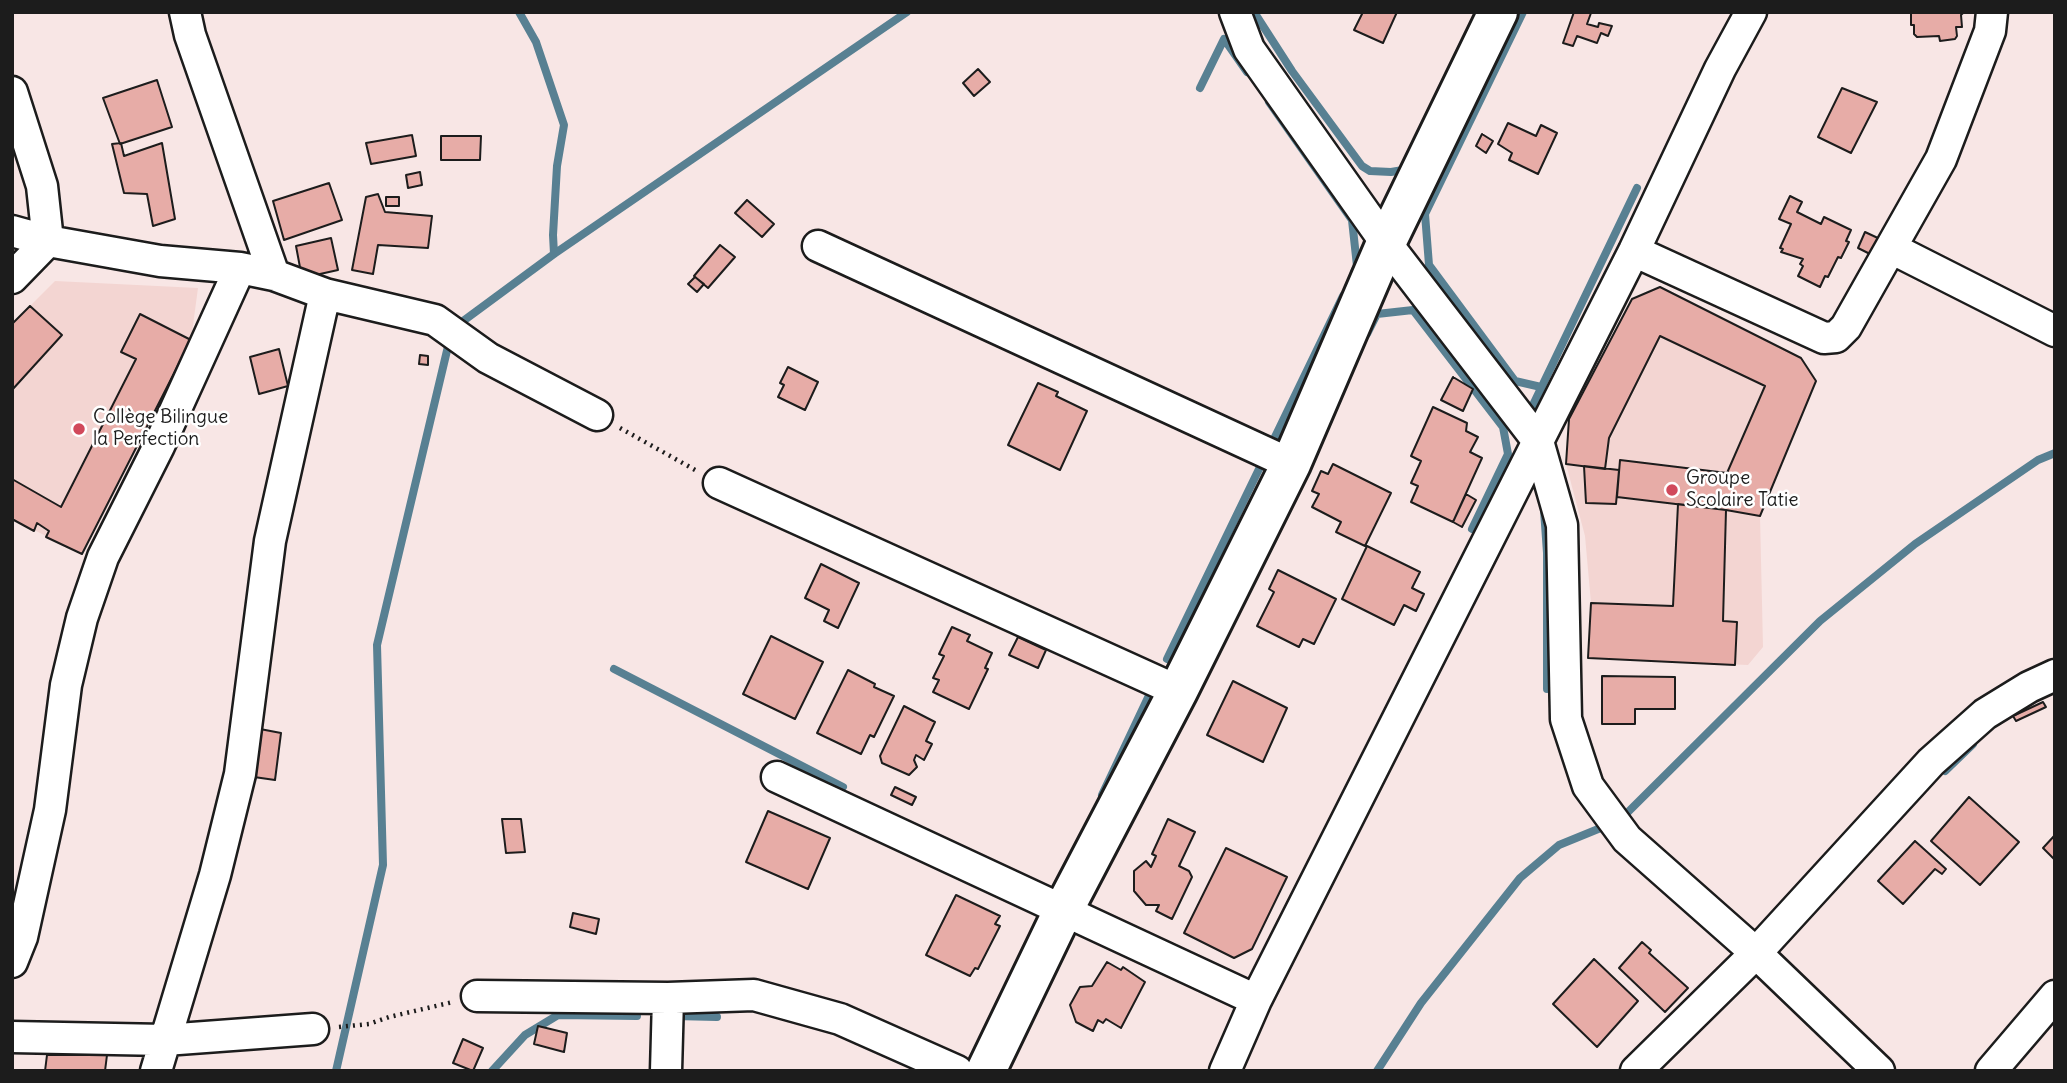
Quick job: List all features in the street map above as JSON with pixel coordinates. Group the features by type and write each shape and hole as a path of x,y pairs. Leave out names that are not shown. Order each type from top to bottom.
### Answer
{"main road":[{"path":"986,1071 1064,909 1178,691 1291,464 1386,243 1498,12"}],"street":[{"path":"184,12 274,275"},
{"path":"1235,12 1249,48 1386,243 1538,440 1562,525 1566,719 1588,786 1627,839 1756,953 1879,1071"},
{"path":"1224,1071 1256,1000 1634,251 1720,69 1751,12"},
{"path":"1634,251 1824,338 1836,337 1846,327 1941,159 1990,31 1992,12"},
{"path":"12,92 42,186 47,241 12,278"},
{"path":"12,231 47,241 160,261 240,268 274,275 325,294 435,320 488,358 597,415"},
{"path":"818,246 1291,464"},
{"path":"1891,248 2055,331"},
{"path":"12,962 22,937 50,810 66,685 82,618 103,557 159,446 240,268"},
{"path":"156,1071 215,875 240,774 270,541 325,294"},
{"path":"719,484 1178,691"},
{"path":"1636,1071 1756,953 1931,762 1986,714 2029,687 2055,675"},
{"path":"778,777 1256,1000"},
{"path":"477,996 668,998 754,995 840,1019 957,1071"},
{"path":"1991,1071 2055,996"},
{"path":"666,1071 668,998"},
{"path":"12,1037 165,1040 313,1029"}],"path":[{"path":"597,415 719,484"},
{"path":"313,1029 369,1024 477,996"}],"shaded area":[{"name":"Collège Bilingue la Perfection","path":"55,281 198,288 191,340 82,554 12,519 12,324"},
{"name":"Groupe Scolaire Tatie","path":"1660,287 1801,358 1816,381 1760,516 1763,647 1748,665 1588,658 1591,603 1585,536 1566,464 1569,419 1632,299"}],"building":[{"path":"1363,12 1397,12 1383,43 1354,30"},
{"path":"1574,12 1591,13 1587,24 1598,27 1599,23 1612,26 1608,36 1601,33 1597,43 1577,36 1573,46 1563,43"},
{"path":"1911,12 1964,12 1961,15 1962,27 1956,27 1955,39 1940,41 1939,36 1917,37 1914,34 1914,25 1911,25"},
{"path":"978,69 990,82 974,96 963,83"},
{"path":"157,80 172,127 120,144 103,98"},
{"path":"1842,88 1877,102 1851,153 1818,137"},
{"path":"1508,123 1536,136 1541,125 1557,133 1538,174 1509,160 1512,153 1498,144"},
{"path":"1482,134 1493,141 1486,153 1476,146"},
{"path":"412,135 416,156 371,164 366,143"},
{"path":"441,136 481,136 480,160 441,160"},
{"path":"121,143 124,156 162,143 175,219 153,226 147,194 124,193 112,144"},
{"path":"420,172 422,185 408,188 406,175"},
{"path":"329,183 342,220 284,240 273,201"},
{"path":"378,194 385,212 432,216 428,248 378,245 373,274 352,270 366,197"},
{"path":"1790,196 1802,202 1797,212 1821,224 1824,217 1851,230 1846,241 1849,242 1841,258 1838,257 1820,287 1798,276 1803,259 1781,252 1783,249 1780,248 1791,224 1779,219"},
{"path":"386,197 399,197 399,206 386,206"},
{"path":"747,200 774,224 762,237 735,213"},
{"path":"1865,232 1880,239 1872,255 1858,248"},
{"path":"331,238 338,270 302,278 296,246"},
{"path":"720,245 735,257 708,288 694,276"},
{"path":"695,277 704,284 697,292 688,284"},
{"path":"1660,287 1801,358 1816,381 1760,516 1617,497 1620,460 1727,473 1765,386 1660,336 1609,438 1605,469 1566,464 1569,419 1632,299"},
{"path":"30,306 62,335 12,390 12,324"},
{"path":"140,314 191,340 82,554 46,537 49,531 37,523 34,531 12,519 12,479 61,507 136,359 121,352"},
{"path":"279,349 288,386 259,394 250,357"},
{"path":"420,355 428,356 428,365 419,364"},
{"path":"788,367 818,382 805,410 778,397 784,385 780,383"},
{"path":"1453,377 1473,389 1463,411 1441,400"},
{"path":"1038,383 1058,392 1056,396 1087,411 1060,470 1008,445"},
{"path":"1433,407 1467,423 1466,431 1478,437 1470,452 1482,458 1453,522 1411,502 1418,486 1411,483 1421,461 1411,456"},
{"path":"1333,464 1391,493 1365,546 1336,532 1341,522 1312,507 1319,494 1312,491 1321,471 1328,474"},
{"path":"1584,466 1619,470 1616,504 1586,503"},
{"path":"1466,494 1476,500 1462,527 1453,522"},
{"path":"1678,504 1726,510 1723,621 1737,622 1735,665 1588,658 1591,603 1673,606"},
{"path":"1367,546 1420,572 1412,588 1424,594 1416,611 1404,605 1394,625 1342,599"},
{"path":"821,564 859,583 838,628 824,621 829,610 805,598"},
{"path":"1278,570 1336,599 1314,644 1303,639 1299,647 1257,626 1274,592 1269,589"},
{"path":"952,627 970,635 967,641 992,653 985,668 988,669 969,709 933,692 939,680 933,678 944,656 939,654"},
{"path":"771,636 823,662 795,719 743,694"},
{"path":"1018,637 1046,650 1038,668 1009,655"},
{"path":"848,670 894,696 874,737 870,735 861,754 817,733"},
{"path":"1602,676 1675,677 1675,709 1635,709 1635,724 1602,724"},
{"path":"1233,681 1287,708 1263,762 1207,735"},
{"path":"2043,702 2046,707 2016,721 2013,716"},
{"path":"904,706 935,722 926,741 932,744 924,760 916,755 914,760 917,767 909,775 882,763 880,756"},
{"path":"260,729 281,733 275,780 254,777"},
{"path":"895,787 916,797 912,805 891,795"},
{"path":"1969,797 2019,842 1980,885 1931,841"},
{"path":"768,811 830,838 808,889 746,862"},
{"path":"502,819 521,819 525,852 506,853"},
{"path":"1168,819 1195,832 1179,866 1189,871 1192,877 1172,919 1156,911 1159,905 1146,905 1134,891 1134,871 1146,861 1151,867 1156,856 1152,854"},
{"path":"2055,835 2055,860 2043,848"},
{"path":"1915,841 1946,869 1942,874 1935,869 1903,904 1878,881"},
{"path":"1226,848 1287,877 1252,949 1234,958 1184,933"},
{"path":"956,895 1000,916 995,924 1000,926 978,969 975,968 970,976 926,955"},
{"path":"573,913 599,919 596,934 570,927"},
{"path":"1642,942 1651,950 1649,953 1688,988 1665,1012 1619,968"},
{"path":"1594,959 1638,1001 1597,1047 1553,1004"},
{"path":"1107,962 1121,970 1123,967 1145,982 1121,1028 1106,1019 1103,1023 1098,1020 1093,1031 1076,1022 1070,1005 1080,987 1092,986"},
{"path":"538,1026 567,1033 564,1052 534,1044"},
{"path":"463,1039 483,1048 473,1071 453,1063"},
{"path":"47,1055 107,1055 105,1071 45,1071"}],"waterway":[{"path":"519,12 536,42 564,125 557,166 554,254"},
{"path":"455,327 554,254 907,12"},
{"path":"1254,12 1292,71 1362,166 1370,171 1391,172 1403,170 1405,166"},
{"path":"1523,12 1425,214 1429,265 1515,381 1541,387"},
{"path":"1200,88 1224,39 1247,72"},
{"path":"1269,102 1352,220 1357,266 1354,272"},
{"path":"1532,407 1637,188"},
{"path":"1274,439 1343,296"},
{"path":"1367,334 1377,314 1413,310 1503,427 1508,454 1472,529"},
{"path":"336,1071 383,865 377,645 450,338"},
{"path":"1620,820 1820,621 1915,544 2038,460 2055,453"},
{"path":"1167,659 1260,467"},
{"path":"1544,510 1547,553 1547,689"},
{"path":"614,669 843,787"},
{"path":"1102,795 1153,687"},
{"path":"1945,771 1973,744"},
{"path":"1377,1071 1421,1003 1520,878 1559,845 1608,825"},
{"path":"492,1071 525,1035 558,1015 637,1016"},
{"path":"674,1016 717,1017"}],"place":[{"name":"Collège Bilingue la Perfection","path":"79,429"},
{"name":"Groupe Scolaire Tatie","path":"1672,490"}]}
